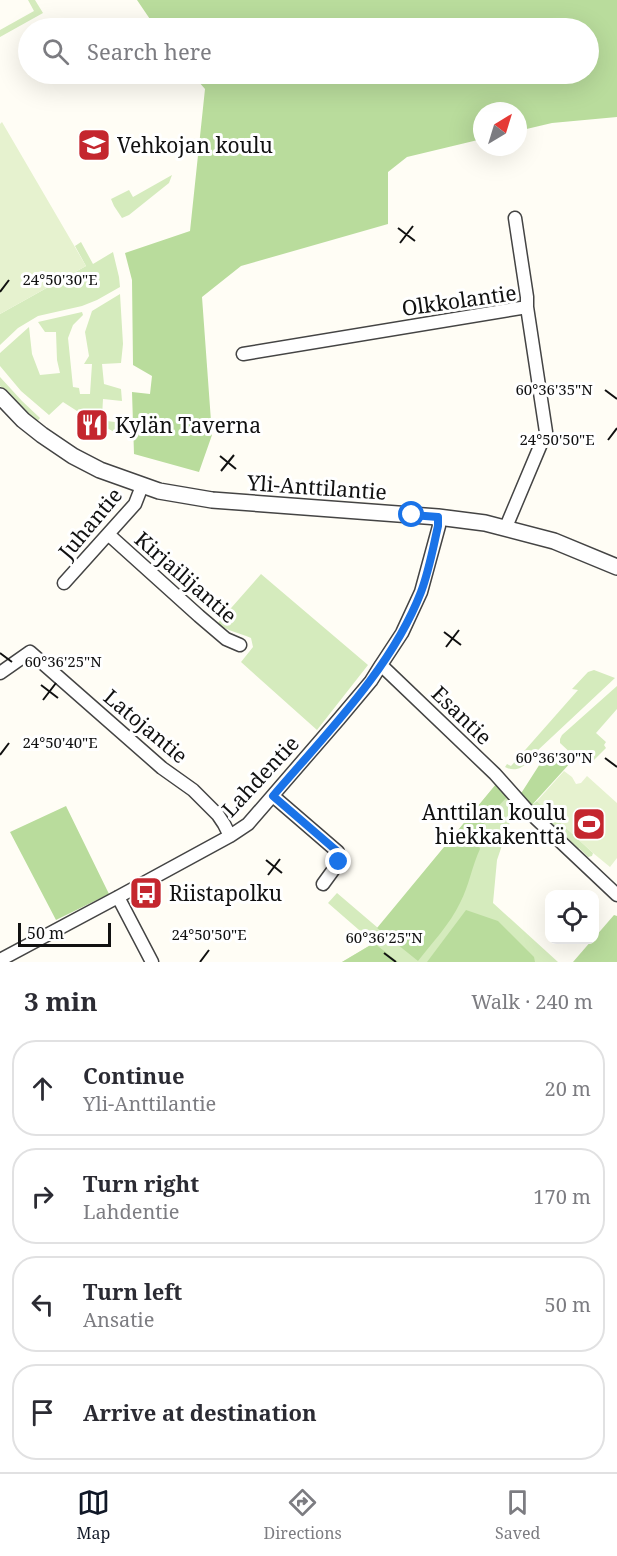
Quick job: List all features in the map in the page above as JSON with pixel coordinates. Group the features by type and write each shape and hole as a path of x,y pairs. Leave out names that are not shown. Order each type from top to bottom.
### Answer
{"street":[{"path":"515,218 527,297 526,307"},
{"name":"Olkkolantie","path":"243,354 526,307 546,432 506,527"},
{"name":"Yli-Anttilantie","path":"0,396 23,420 73,456 100,470 142,486 212,500 438,517 485,523 554,541 617,567"},
{"name":"Juhantie","path":"64,583 135,504 142,486"},
{"name":"Lahdentie","path":"0,960 230,836 248,824 358,696 402,633 421,592 438,526 438,517"},
{"name":"Kirjailijantie","path":"108,534 198,616 226,639 240,645"},
{"name":"Latojantie","path":"0,673 30,652 162,768 194,790 218,815 230,836"},
{"name":"Esantie","path":"381,665 487,765 528,811 617,895"},
{"path":"273,796 338,852 339,862 323,884"},
{"path":"118,897 152,962"}],"green space":[{"path":"28,0 35,0 43,13 34,18 21,18 34,11"},
{"path":"137,0 617,0 617,117 552,123 527,129 527,102 473,102 473,141 407,157 388,172 388,224 241,266 202,297 212,435 199,472 134,454 132,392 150,394 152,376 133,365 132,280 125,253 190,231 205,89 201,84 599,84 599,18 149,18"},
{"path":"18,20 18,27 0,37 0,30"},
{"path":"2,122 86,266 0,314 0,124"},
{"path":"172,175 169,183 122,218 111,199 129,190 133,197"},
{"path":"81,242 93,264 113,252 120,287 82,306 38,316 18,328 0,345 0,314 86,266 75,246"},
{"path":"120,294 123,344 121,363 102,364 104,384 121,389 122,401 103,399 102,417 107,421 122,423 122,436 79,409 77,411 63,402 49,415 21,391 0,366 0,353 29,327 32,354 40,375 60,373 56,332 45,332 38,322 82,312 83,315 73,325 68,338 73,387 79,388 80,394 90,394 92,364 84,364 89,356 85,332 92,311"},
{"path":"0,377 40,418 37,422 0,386"},
{"path":"261,574 368,665 317,730 241,662 253,647 251,638 217,624"},
{"path":"594,670 615,678 524,766 515,769 505,767 507,764 511,766 578,690 572,689 588,672"},
{"path":"617,686 617,709 596,733 606,742 604,745 606,748 589,765 578,755 575,757 560,743 560,739"},
{"path":"550,751 556,751 572,761 531,806 520,795"},
{"name":"Anttilan koulu hiekkakenttä","path":"564,771 572,777 576,784 581,783 587,776 617,803 617,858 610,867 537,801"},
{"path":"497,783 516,804 497,860 493,903 558,962 342,962 374,943 328,903 337,893 378,928"},
{"path":"497,783 508,796 489,816 476,837 480,849 456,911 418,961 377,928"},
{"path":"537,801 593,853 592,856 588,857 579,848 575,851 531,806"},
{"path":"66,806 109,894 56,920 10,832"},
{"path":"466,910 498,921 534,957 535,962 427,962"},
{"path":"614,915 617,916 617,962 573,962 589,944 599,944 599,932"},
{"path":"374,943 398,962 342,962"}],"place":[{"name":"Vehkojan koulu","path":"94,145"},
{"name":"Kylän Taverna","path":"92,425"},
{"name":"Anttilan koulu hiekkakenttä","path":"589,824"},
{"name":"Riistapolku","path":"146,893"}],"route":[{"path":"339,862 338,852 273,796 370,681 402,633 421,592 438,526 438,517 412,515"}]}
